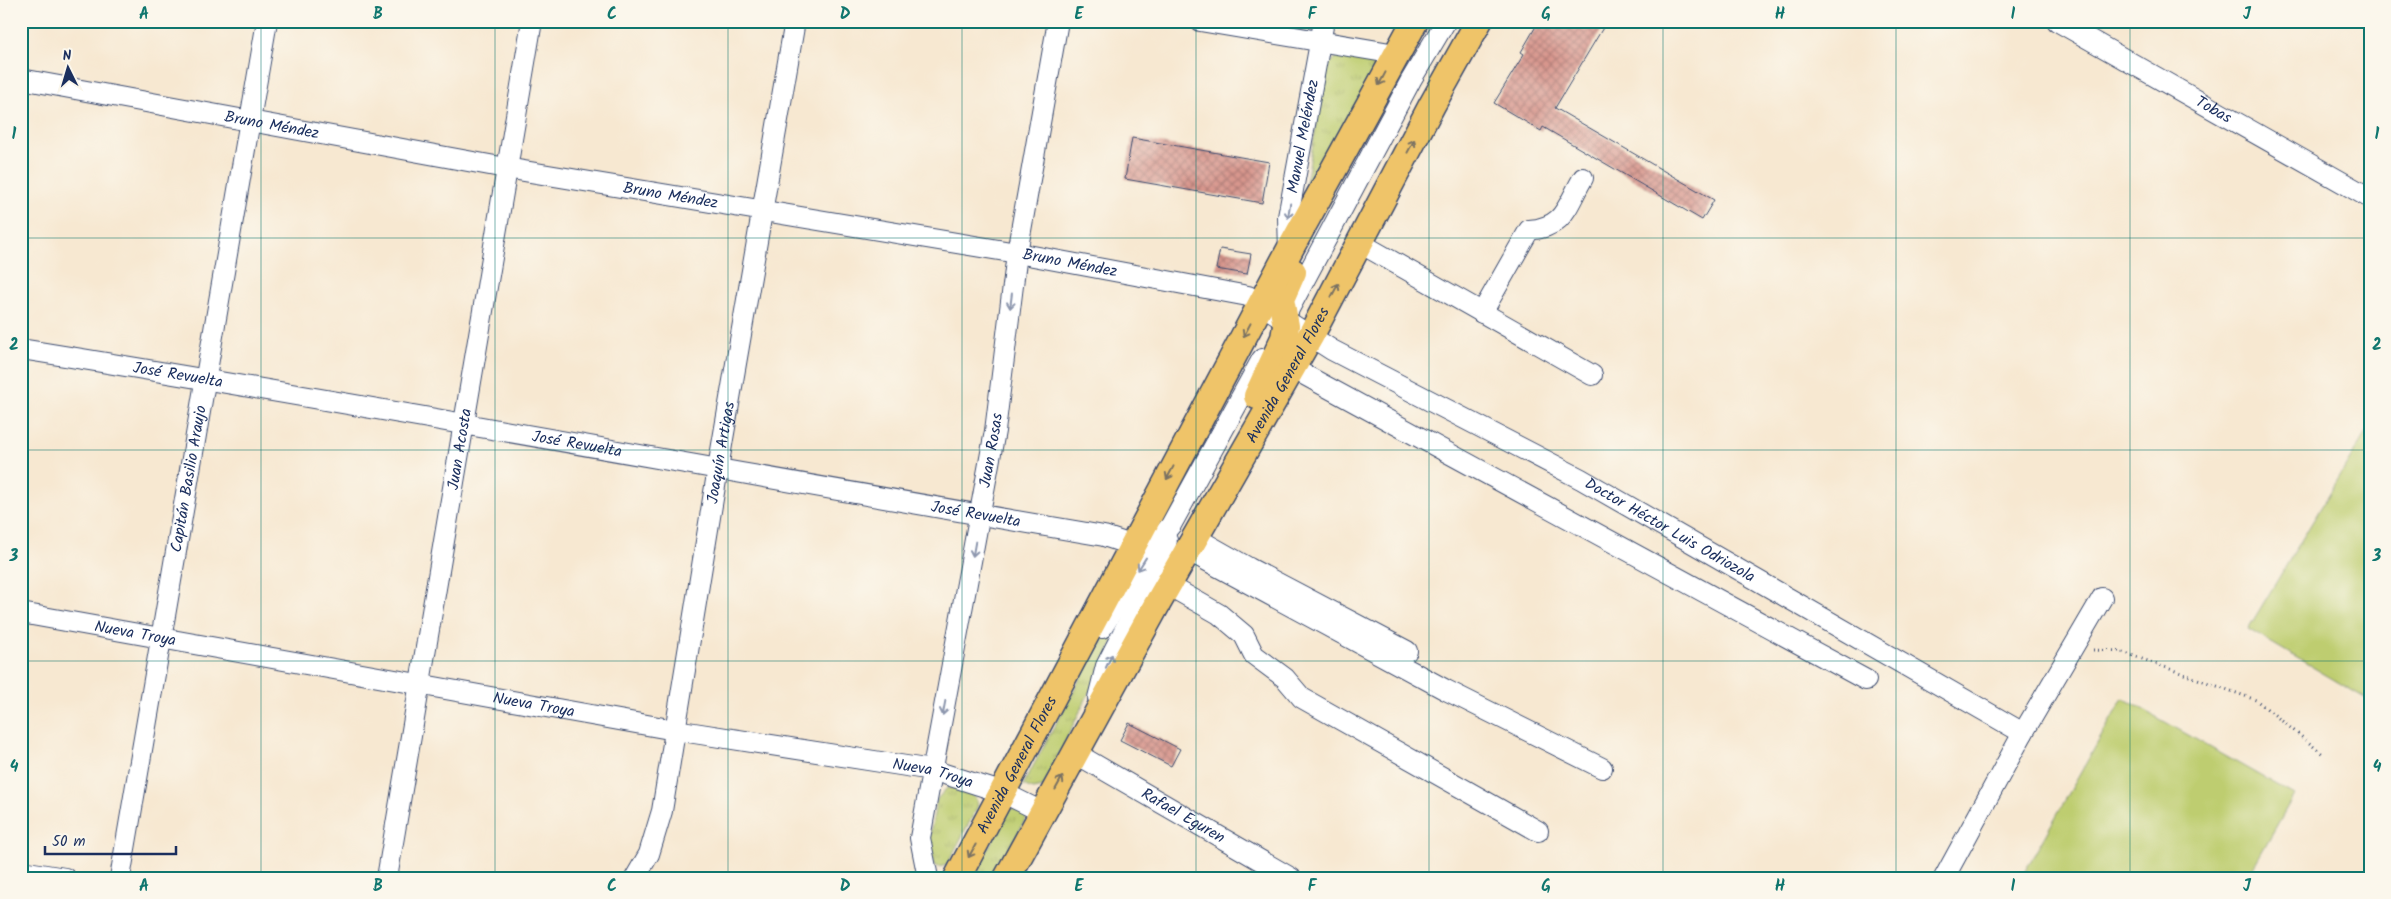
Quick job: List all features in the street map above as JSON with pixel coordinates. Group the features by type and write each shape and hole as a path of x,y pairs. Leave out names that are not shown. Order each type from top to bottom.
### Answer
{"main road":[{"name":"Avenida General Flores","path":"958,878 1078,653 1131,545 1288,251 1415,21"},
{"name":"Avenida General Flores","path":"1007,878 1168,585 1311,335 1432,105 1479,21"},
{"path":"1226,483 1232,444 1278,356 1284,338 1284,318 1281,299 1284,288 1312,234 1314,204"}],"street":[{"name":"Capitán Basilio Araujo","path":"120,878 207,378 266,21"},
{"name":"Juan Acosta","path":"387,878 462,425 532,21"},
{"name":"Joaquín Artigas","path":"635,878 649,854 657,833 795,21"},
{"name":"Juan Rosas","path":"928,878 920,838 995,430 1017,253 1058,21"},
{"path":"1200,21 1396,54"},
{"name":"Manuel Meléndez","path":"1288,251 1288,217 1324,21"},
{"name":"Avenida General Flores","path":"1078,653 1090,648 1152,548 1171,525 1411,80 1446,21"},
{"name":"Tobas","path":"2057,21 2370,198"},
{"name":"Bruno Méndez","path":"21,79 506,168 1017,253 1248,296 1262,302 1311,335"},
{"path":"1482,314 1529,230 1545,228 1558,222 1583,178"},
{"path":"1360,243 1592,375"},
{"name":"Doctor Héctor Luis Odriozola","path":"1311,335 1332,350 1581,479 2023,733"},
{"name":"José Revuelta","path":"21,349 207,378 462,425 1104,536 1131,545"},
{"path":"1292,368 1866,680"},
{"name":"Avenida General Flores","path":"1091,724 1106,666 1164,552 1171,525"},
{"path":"1192,544 1249,568 1407,650"},
{"path":"1192,544 1446,690 1602,768"},
{"path":"1168,585 1218,614 1244,635 1254,655 1285,678 1302,698 1538,831"},
{"path":"1944,878 2023,733 2102,598"},
{"name":"Nueva Troya","path":"21,613 675,730 932,770 1004,793 1042,812"},
{"name":"Rafael Eguren","path":"1075,753 1292,878"},
{"path":"21,871 65,878"}],"path":[{"path":"2072,649 2120,651 2256,700 2324,755"}],"green space":[{"path":"1339,55 1371,61 1376,67 1303,199 1327,66"},
{"path":"2370,426 2370,701 2248,629"},
{"path":"1143,570 1107,656 1043,787 1033,789 1023,785 1096,649"},
{"path":"2123,698 2294,795 2247,878 2021,878"},
{"path":"947,788 971,793 978,806 947,865 939,867 934,865 928,844 937,799"},
{"path":"1010,808 1029,813 993,878 972,878"}],"building":[{"path":"1539,21 1607,21 1555,108 1714,200 1702,220 1543,127 1541,131 1494,103 1524,54 1521,52"},
{"path":"1132,138 1269,162 1262,203 1125,179"},
{"path":"1220,249 1251,254 1247,274 1216,269"},
{"path":"1129,723 1180,749 1171,766 1120,740"}]}
